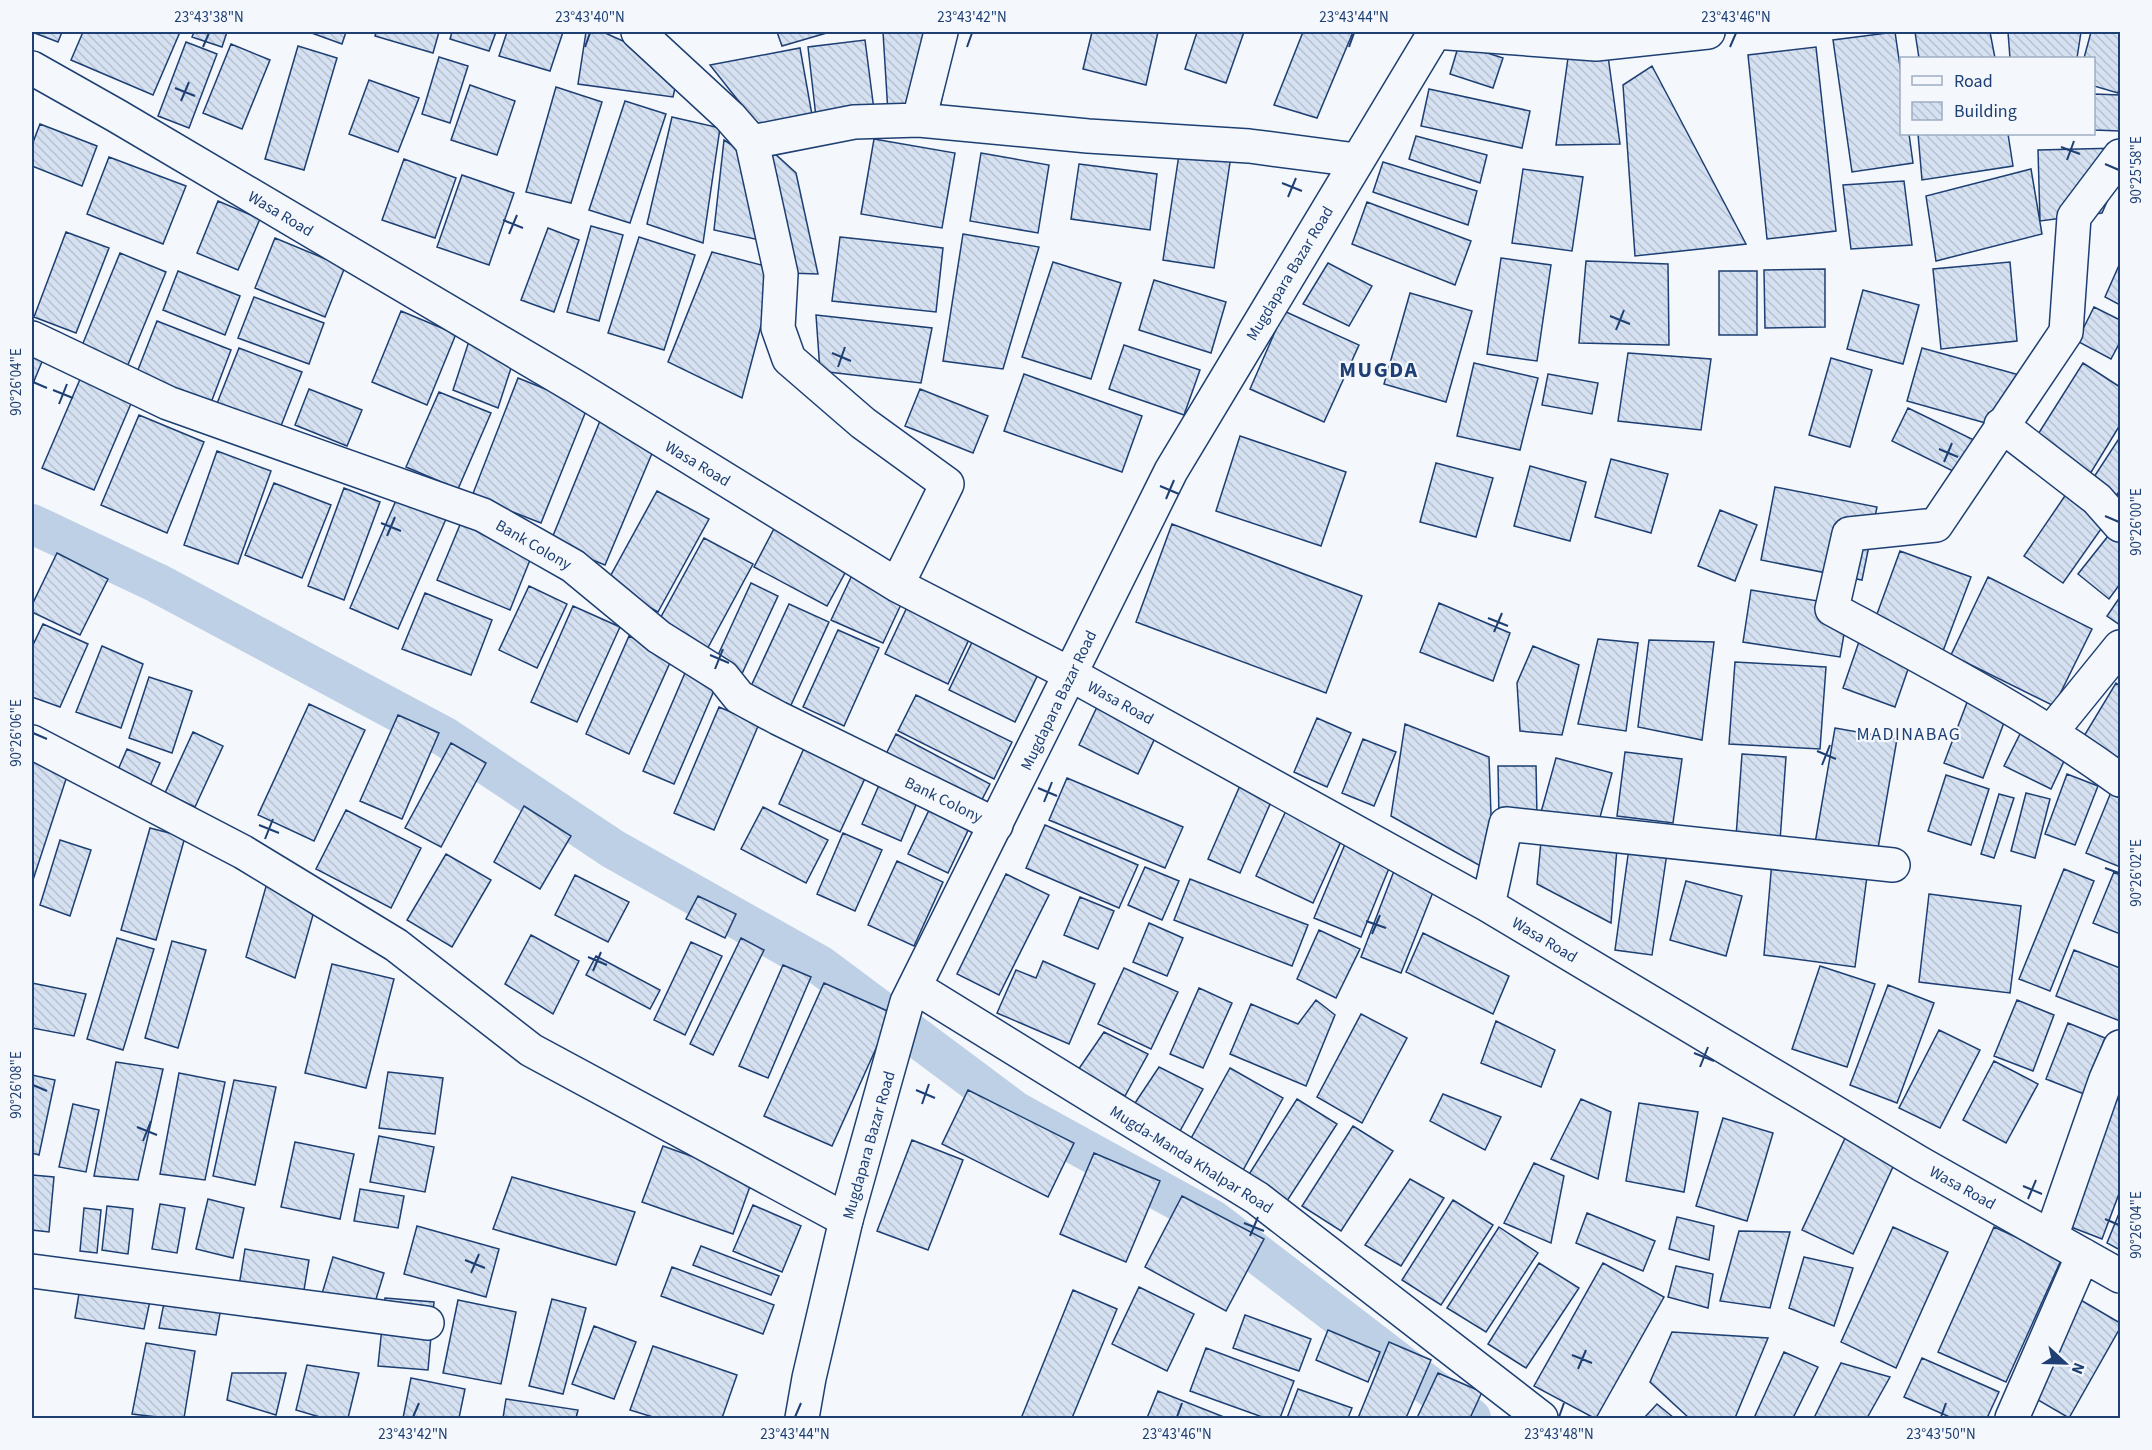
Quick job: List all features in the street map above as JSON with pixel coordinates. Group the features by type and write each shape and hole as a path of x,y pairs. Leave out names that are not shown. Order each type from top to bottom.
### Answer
{"street":[{"path":"638,32 730,117 752,142 781,274 778,328 789,359 863,423 947,484 897,585"},
{"path":"919,120 940,32"},
{"path":"1435,32 1596,45 1708,32"},
{"name":"Mugdapara Bazar Road","path":"802,1419 809,1378 846,1220 911,994 1171,471 1435,32"},
{"name":"Wasa Road","path":"32,68 574,386 897,585 1070,674 1488,905 1921,1164 2121,1276"},
{"path":"752,142 854,122 919,120 1088,136 1250,146 1356,160"},
{"path":"2121,156 2074,217 2066,332 2001,425 1936,525 1849,534 1832,609 1983,690 2051,732 2121,780"},
{"name":"Bank Colony","path":"32,338 168,403 483,515 573,566 659,637 723,677 739,697 996,825"},
{"path":"2001,425 2097,499 2121,525"},
{"path":"2051,732 2121,647"},
{"path":"32,742 243,852 385,938 531,1050 846,1220"},
{"path":"1488,905 1506,824 1893,866"},
{"name":"Mugda-Manda Khalpar Road","path":"911,994 1257,1198 1541,1419"},
{"path":"2051,1237 2106,1079 2121,1047"},
{"path":"2012,1419 2083,1255"},
{"path":"32,1271 427,1323"}],"building":[{"path":"32,32 62,32 58,42"},
{"path":"83,32 180,32 153,95 71,60"},
{"path":"194,32 227,32 222,47 192,37"},
{"path":"309,32 346,32 342,44"},
{"path":"376,32 439,32 433,53 375,36"},
{"path":"452,32 496,32 489,51 450,39"},
{"path":"507,32 563,32 550,71 499,56"},
{"path":"586,32 603,32 634,46 678,75 673,97 578,84"},
{"path":"777,32 830,32 782,46"},
{"path":"883,32 955,32 937,123 888,113"},
{"path":"1092,32 1158,32 1146,85 1083,69"},
{"path":"1197,32 1244,32 1226,83 1185,69"},
{"path":"1303,32 1353,32 1317,118 1274,105"},
{"path":"1895,32 1900,66 1900,135 1909,135 1913,163 1852,172 1833,40"},
{"path":"1915,32 1990,32 1995,57 1919,57"},
{"path":"2008,32 2081,32 2077,57 2010,57"},
{"path":"2091,32 2120,32 2118,93 2095,86 2095,57 2084,57"},
{"path":"865,40 874,110 816,117 808,47"},
{"path":"186,42 217,54 189,128 158,116"},
{"path":"231,44 270,60 242,129 203,113"},
{"path":"1459,44 1503,58 1493,88 1450,74"},
{"path":"298,46 337,58 304,170 265,159"},
{"path":"1816,47 1836,231 1767,239 1748,55"},
{"path":"800,48 814,126 759,127 710,65"},
{"path":"1608,56 1620,144 1556,145 1568,58"},
{"path":"439,57 468,66 450,123 422,114"},
{"path":"1652,66 1746,244 1635,256 1623,85"},
{"path":"369,80 419,98 398,152 349,134"},
{"path":"470,85 515,101 497,155 451,140"},
{"path":"556,87 602,102 571,203 526,192"},
{"path":"1429,89 1530,111 1522,148 1421,126"},
{"path":"2095,94 2120,95 2120,131 2095,130"},
{"path":"625,101 666,114 630,223 589,210"},
{"path":"672,117 720,128 703,243 647,224"},
{"path":"40,124 97,146 82,186 32,166 32,145"},
{"path":"1918,135 2008,135 2013,166 1922,180"},
{"path":"1416,136 1487,155 1480,183 1409,159"},
{"path":"874,139 955,153 942,228 861,214"},
{"path":"724,140 740,150 764,241 714,230"},
{"path":"1180,148 1231,156 1214,268 1163,260"},
{"path":"2120,148 2120,172 2102,213 2040,221 2038,150"},
{"path":"762,151 772,151 796,173 818,274 788,273"},
{"path":"981,153 1049,165 1038,233 970,221"},
{"path":"109,157 186,186 163,244 87,214"},
{"path":"404,159 456,178 435,238 382,220"},
{"path":"1383,162 1477,191 1468,225 1373,192"},
{"path":"1079,164 1157,174 1150,230 1071,219"},
{"path":"1523,169 1583,177 1572,251 1512,243"},
{"path":"2031,169 2042,234 1936,261 1926,196"},
{"path":"462,175 514,193 489,265 437,247"},
{"path":"1904,181 1912,245 1851,249 1843,185"},
{"path":"218,201 260,219 238,270 197,253"},
{"path":"1367,202 1471,241 1455,285 1352,244"},
{"path":"591,226 623,235 599,321 567,312"},
{"path":"548,228 579,240 554,312 521,300"},
{"path":"66,232 109,248 76,333 34,317"},
{"path":"963,234 1039,247 1003,369 943,361"},
{"path":"639,237 695,255 664,350 608,333"},
{"path":"840,237 943,248 936,312 832,301"},
{"path":"275,238 345,267 325,317 255,288"},
{"path":"712,252 776,269 742,398 668,362"},
{"path":"120,253 166,272 127,367 81,348"},
{"path":"1501,258 1551,265 1537,361 1487,354"},
{"path":"1586,261 1668,264 1669,345 1579,343"},
{"path":"1053,262 1121,283 1091,379 1022,357"},
{"path":"2010,262 2017,341 1941,349 1933,269"},
{"path":"1328,263 1372,286 1349,326 1303,304"},
{"path":"2120,263 2120,305 2105,297"},
{"path":"1825,269 1825,327 1765,328 1764,270"},
{"path":"178,271 240,296 225,335 163,310"},
{"path":"1719,271 1757,271 1757,335 1719,335"},
{"path":"1154,280 1226,302 1211,353 1139,330"},
{"path":"1863,290 1919,305 1903,364 1847,349"},
{"path":"1410,293 1472,311 1446,402 1384,384"},
{"path":"254,297 324,323 309,364 238,338"},
{"path":"2094,307 2120,320 2120,342 2111,359 2077,341"},
{"path":"401,311 456,334 427,405 372,382"},
{"path":"1284,311 1359,345 1324,422 1250,389"},
{"path":"816,315 932,328 921,383 820,371"},
{"path":"157,321 231,350 209,408 134,380"},
{"path":"470,338 513,362 498,408 453,390"},
{"path":"1124,345 1200,370 1184,415 1109,389"},
{"path":"32,346 46,352 32,386"},
{"path":"239,348 302,372 279,431 216,406"},
{"path":"1922,348 2023,376 2007,429 1907,401"},
{"path":"1628,353 1711,359 1701,430 1618,421"},
{"path":"1831,358 1872,370 1850,447 1809,435"},
{"path":"1474,363 1538,378 1520,450 1457,436"},
{"path":"2083,363 2120,387 2120,425 2090,474 2035,439"},
{"path":"1024,374 1142,416 1122,472 1004,431"},
{"path":"1548,374 1598,383 1592,414 1542,405"},
{"path":"81,377 133,399 94,490 42,468"},
{"path":"518,378 588,406 541,523 472,496"},
{"path":"309,389 362,410 347,446 295,425"},
{"path":"920,389 988,416 973,453 905,426"},
{"path":"439,392 491,413 458,489 406,467"},
{"path":"1908,408 1976,441 1959,474 1892,441"},
{"path":"139,415 204,442 167,533 101,505"},
{"path":"600,421 656,444 605,565 550,543"},
{"path":"1240,436 1346,472 1321,546 1216,511"},
{"path":"2120,437 2120,489 2117,495 2092,480"},
{"path":"217,451 271,471 238,564 184,545"},
{"path":"1611,459 1668,474 1651,533 1595,517"},
{"path":"1436,463 1493,478 1476,537 1420,522"},
{"path":"1530,466 1586,482 1570,541 1514,526"},
{"path":"274,483 331,505 302,578 245,555"},
{"path":"2073,484 2113,512 2063,583 2024,556"},
{"path":"1775,487 1877,507 1862,580 1761,560"},
{"path":"344,488 380,502 344,600 308,586"},
{"path":"657,491 709,519 658,612 606,584"},
{"path":"397,498 446,519 398,629 350,608"},
{"path":"1720,510 1757,525 1735,581 1698,566"},
{"path":"462,520 534,550 510,610 437,580"},
{"path":"2120,521 2120,584 2109,599 2078,574"},
{"path":"777,523 851,562 827,606 754,567"},
{"path":"1172,524 1362,596 1326,693 1136,622"},
{"path":"704,538 753,564 705,653 656,626"},
{"path":"1900,551 1971,577 1943,651 1873,625"},
{"path":"57,553 108,579 80,635 32,612 32,605"},
{"path":"853,573 905,596 883,643 831,620"},
{"path":"1988,577 2092,629 2054,706 1951,655"},
{"path":"751,583 778,596 740,678 713,666"},
{"path":"529,586 567,604 537,668 499,650"},
{"path":"1751,590 1849,606 1840,657 1743,642"},
{"path":"425,593 492,620 471,675 402,649"},
{"path":"2120,597 2120,625 2107,616"},
{"path":"910,601 973,631 948,684 885,654"},
{"path":"1439,603 1510,633 1493,681 1420,652"},
{"path":"789,604 829,622 786,716 746,697"},
{"path":"573,606 620,627 577,722 531,702"},
{"path":"43,624 88,644 60,707 32,697 32,647"},
{"path":"838,630 879,648 844,726 803,707"},
{"path":"1862,633 1914,652 1895,707 1843,688"},
{"path":"976,634 1042,666 1015,722 949,690"},
{"path":"629,636 673,656 629,754 586,734"},
{"path":"1598,639 1638,643 1626,731 1578,724"},
{"path":"1649,640 1714,642 1702,740 1638,727"},
{"path":"102,646 143,664 121,728 76,712"},
{"path":"1533,646 1579,665 1562,735 1520,731 1517,683"},
{"path":"1735,662 1826,667 1820,749 1729,744"},
{"path":"688,666 719,679 674,784 643,771"},
{"path":"149,677 192,691 172,753 129,738"},
{"path":"2116,683 2120,686 2120,765 2081,741"},
{"path":"1974,684 2013,699 1983,778 1944,763"},
{"path":"916,695 1012,742 994,779 898,731"},
{"path":"309,704 365,730 314,841 258,815"},
{"path":"719,707 759,724 714,830 674,813"},
{"path":"1097,707 1156,736 1138,774 1079,745"},
{"path":"398,715 439,733 402,819 360,801"},
{"path":"1317,718 1351,733 1327,787 1294,772"},
{"path":"2027,720 2073,742 2051,789 2004,766"},
{"path":"1405,724 1489,757 1493,873 1391,816"},
{"path":"1835,728 1897,739 1876,860 1814,849"},
{"path":"193,732 223,746 195,807 165,793"},
{"path":"896,734 990,784 976,811 882,762"},
{"path":"1363,739 1396,752 1374,806 1342,793"},
{"path":"451,743 486,763 441,847 405,828"},
{"path":"805,746 867,774 840,832 779,804"},
{"path":"127,749 160,763 147,793 114,779"},
{"path":"1625,752 1682,759 1673,823 1617,816"},
{"path":"1742,754 1786,757 1780,841 1736,837"},
{"path":"33,758 69,770 32,883 32,763"},
{"path":"1556,758 1612,773 1596,832 1540,816"},
{"path":"1498,766 1536,766 1537,817 1499,818"},
{"path":"2067,774 2098,786 2075,845 2045,834"},
{"path":"1946,775 1989,789 1971,845 1928,831"},
{"path":"883,776 921,793 901,841 862,824"},
{"path":"1067,778 1183,827 1165,868 1049,820"},
{"path":"1242,781 1274,795 1240,873 1208,859"},
{"path":"2114,785 2120,788 2120,867 2086,853"},
{"path":"2026,793 2050,799 2035,858 2011,851"},
{"path":"1999,794 2014,798 1994,858 1981,854"},
{"path":"1290,802 1347,828 1313,903 1256,876"},
{"path":"932,804 972,822 948,873 908,854"},
{"path":"524,806 571,836 540,889 494,862"},
{"path":"763,807 828,840 806,883 741,849"},
{"path":"346,810 421,848 391,908 316,869"},
{"path":"1045,825 1138,865 1119,908 1026,868"},
{"path":"150,828 185,837 156,940 121,930"},
{"path":"843,833 882,850 855,911 817,894"},
{"path":"1348,837 1394,856 1361,937 1314,918"},
{"path":"60,840 91,850 70,916 40,905"},
{"path":"1541,841 1617,848 1611,923 1537,884"},
{"path":"1629,848 1667,853 1652,955 1615,950"},
{"path":"446,854 491,880 452,947 407,920"},
{"path":"897,861 943,882 914,946 868,925"},
{"path":"1772,861 1868,869 1855,967 1764,955"},
{"path":"1145,867 1179,881 1162,920 1128,905"},
{"path":"2064,869 2094,881 2050,991 2019,979"},
{"path":"1394,871 1435,887 1401,973 1361,957"},
{"path":"2114,872 2120,875 2120,934 2093,923"},
{"path":"1006,874 1049,895 999,995 957,974"},
{"path":"575,875 629,902 608,942 555,915"},
{"path":"1190,879 1308,925 1292,966 1174,920"},
{"path":"1686,881 1742,896 1726,956 1670,940"},
{"path":"267,883 315,908 295,978 246,957"},
{"path":"1929,894 2021,906 2010,993 1919,982"},
{"path":"698,896 736,914 725,938 686,919"},
{"path":"1080,897 1114,911 1098,949 1064,935"},
{"path":"1149,923 1183,938 1167,976 1133,962"},
{"path":"1319,930 1360,949 1336,998 1297,979"},
{"path":"1423,933 1509,976 1493,1014 1406,972"},
{"path":"531,935 579,961 553,1014 505,984"},
{"path":"117,938 154,949 123,1050 87,1039"},
{"path":"741,938 764,950 713,1055 690,1044"},
{"path":"172,941 206,950 178,1048 145,1038"},
{"path":"691,942 722,956 685,1035 654,1020"},
{"path":"2074,950 2120,968 2120,1021 2056,996"},
{"path":"596,956 660,990 650,1009 586,975"},
{"path":"1043,961 1095,984 1069,1044 997,1013 1016,970 1036,978"},
{"path":"332,964 394,979 366,1088 305,1073"},
{"path":"783,965 811,977 768,1078 739,1066"},
{"path":"1820,966 1875,984 1847,1067 1792,1049"},
{"path":"1124,968 1178,992 1151,1049 1098,1024"},
{"path":"32,983 86,994 74,1036 32,1028"},
{"path":"824,983 892,1013 832,1146 764,1116"},
{"path":"1888,985 1934,1003 1897,1103 1850,1085"},
{"path":"1199,988 1232,1003 1203,1068 1170,1054"},
{"path":"1316,1000 1335,1015 1306,1086 1230,1054 1251,1004 1298,1024"},
{"path":"2017,1000 2054,1015 2033,1071 1994,1056"},
{"path":"1361,1014 1407,1038 1362,1123 1317,1097"},
{"path":"1496,1021 1555,1050 1541,1087 1481,1063"},
{"path":"2068,1023 2105,1038 2084,1094 2046,1079"},
{"path":"1939,1030 1980,1050 1940,1128 1899,1108"},
{"path":"1104,1032 1148,1054 1125,1096 1078,1070"},
{"path":"1994,1061 2038,1084 2006,1143 1963,1120"},
{"path":"116,1062 163,1069 138,1180 94,1176"},
{"path":"1159,1067 1203,1089 1180,1131 1133,1106"},
{"path":"1230,1068 1283,1098 1237,1181 1184,1151"},
{"path":"388,1072 443,1078 435,1134 379,1128"},
{"path":"179,1073 225,1082 205,1180 160,1174"},
{"path":"32,1075 55,1080 39,1155 32,1153"},
{"path":"234,1080 276,1087 255,1185 213,1176"},
{"path":"968,1090 1074,1143 1048,1197 942,1144"},
{"path":"2119,1090 2120,1191 2102,1239 2066,1225"},
{"path":"1443,1094 1501,1117 1485,1150 1430,1121"},
{"path":"1297,1099 1337,1124 1285,1204 1246,1179"},
{"path":"1581,1099 1611,1112 1598,1179 1551,1159"},
{"path":"1639,1103 1698,1112 1684,1192 1626,1181"},
{"path":"73,1104 99,1110 86,1172 59,1167"},
{"path":"1723,1118 1773,1133 1747,1221 1696,1206"},
{"path":"1353,1126 1393,1151 1341,1231 1302,1206"},
{"path":"1847,1134 1897,1158 1853,1254 1802,1230"},
{"path":"379,1136 434,1147 425,1192 370,1182"},
{"path":"912,1140 963,1160 928,1250 877,1231"},
{"path":"295,1142 354,1154 340,1219 281,1207"},
{"path":"663,1146 753,1178 733,1234 642,1202"},
{"path":"1094,1153 1160,1181 1126,1262 1060,1234"},
{"path":"1534,1163 1564,1176 1551,1243 1504,1223"},
{"path":"32,1175 54,1177 49,1232 32,1230"},
{"path":"512,1177 635,1212 616,1265 493,1229"},
{"path":"1410,1179 1444,1198 1401,1266 1365,1245"},
{"path":"360,1189 404,1196 398,1228 354,1221"},
{"path":"1182,1196 1264,1239 1226,1311 1145,1267"},
{"path":"208,1199 244,1208 233,1258 196,1249"},
{"path":"1453,1200 1493,1225 1441,1305 1402,1280"},
{"path":"160,1204 185,1208 177,1253 152,1249"},
{"path":"753,1205 801,1226 782,1272 733,1251"},
{"path":"107,1206 133,1209 128,1254 102,1250"},
{"path":"84,1208 101,1210 97,1253 80,1251"},
{"path":"2120,1211 2120,1250 2107,1243"},
{"path":"1587,1213 1655,1241 1643,1271 1576,1243"},
{"path":"1677,1217 1714,1226 1709,1260 1669,1249"},
{"path":"417,1226 499,1249 486,1297 404,1274"},
{"path":"1499,1227 1538,1253 1486,1332 1447,1308"},
{"path":"1893,1227 1948,1252 1896,1368 1841,1342"},
{"path":"1994,1227 2062,1258 2006,1382 1938,1352"},
{"path":"1739,1231 1790,1232 1770,1308 1720,1301"},
{"path":"701,1246 779,1276 771,1295 693,1265"},
{"path":"245,1249 309,1260 303,1296 239,1286"},
{"path":"333,1257 384,1273 366,1332 315,1317"},
{"path":"1804,1257 1853,1268 1834,1326 1789,1308"},
{"path":"84,1263 156,1273 144,1329 75,1318"},
{"path":"1539,1263 1579,1288 1526,1368 1488,1344"},
{"path":"1603,1263 1664,1297 1594,1418 1534,1386"},
{"path":"1676,1266 1713,1274 1708,1308 1668,1297"},
{"path":"672,1267 774,1305 763,1334 661,1296"},
{"path":"170,1273 226,1281 216,1335 159,1328"},
{"path":"1139,1287 1194,1314 1167,1371 1112,1344"},
{"path":"1073,1290 1117,1309 1072,1418 1027,1418 1022,1416"},
{"path":"385,1298 434,1302 428,1370 378,1366"},
{"path":"552,1299 586,1308 563,1394 529,1386"},
{"path":"2079,1299 2120,1323 2120,1328 2069,1418 2026,1393"},
{"path":"458,1300 516,1312 501,1384 443,1373"},
{"path":"1245,1315 1311,1339 1299,1371 1233,1348"},
{"path":"594,1326 636,1342 614,1399 572,1384"},
{"path":"1328,1330 1380,1352 1368,1382 1316,1360"},
{"path":"1672,1332 1768,1338 1735,1418 1689,1418 1650,1382"},
{"path":"1389,1342 1431,1360 1406,1418 1358,1418"},
{"path":"146,1343 195,1351 184,1418 132,1414"},
{"path":"653,1346 737,1375 722,1418 656,1418 630,1410"},
{"path":"1206,1348 1294,1381 1280,1418 1265,1418 1190,1391"},
{"path":"1784,1352 1818,1367 1793,1418 1754,1418"},
{"path":"1922,1358 1999,1392 1987,1418 1952,1418 1904,1397"},
{"path":"1841,1363 1890,1377 1867,1418 1814,1418"},
{"path":"307,1365 359,1373 348,1418 323,1418 296,1410"},
{"path":"232,1373 286,1373 276,1415 227,1400"},
{"path":"1438,1373 1482,1392 1470,1418 1417,1418"},
{"path":"411,1378 465,1389 459,1418 403,1418"},
{"path":"1298,1389 1352,1408 1348,1418 1287,1418"},
{"path":"1158,1391 1224,1417 1147,1418"},
{"path":"506,1399 578,1410 576,1418 503,1418"},
{"path":"1657,1404 1674,1418 1644,1418"}],"waterway":[{"path":"32,524 157,583 445,737 613,849 821,966 1015,1111 1213,1220 1471,1418"}],"district":[{"name":"MUGDA","path":"1379,369"},
{"name":"MADINABAG","path":"1909,734"}]}
